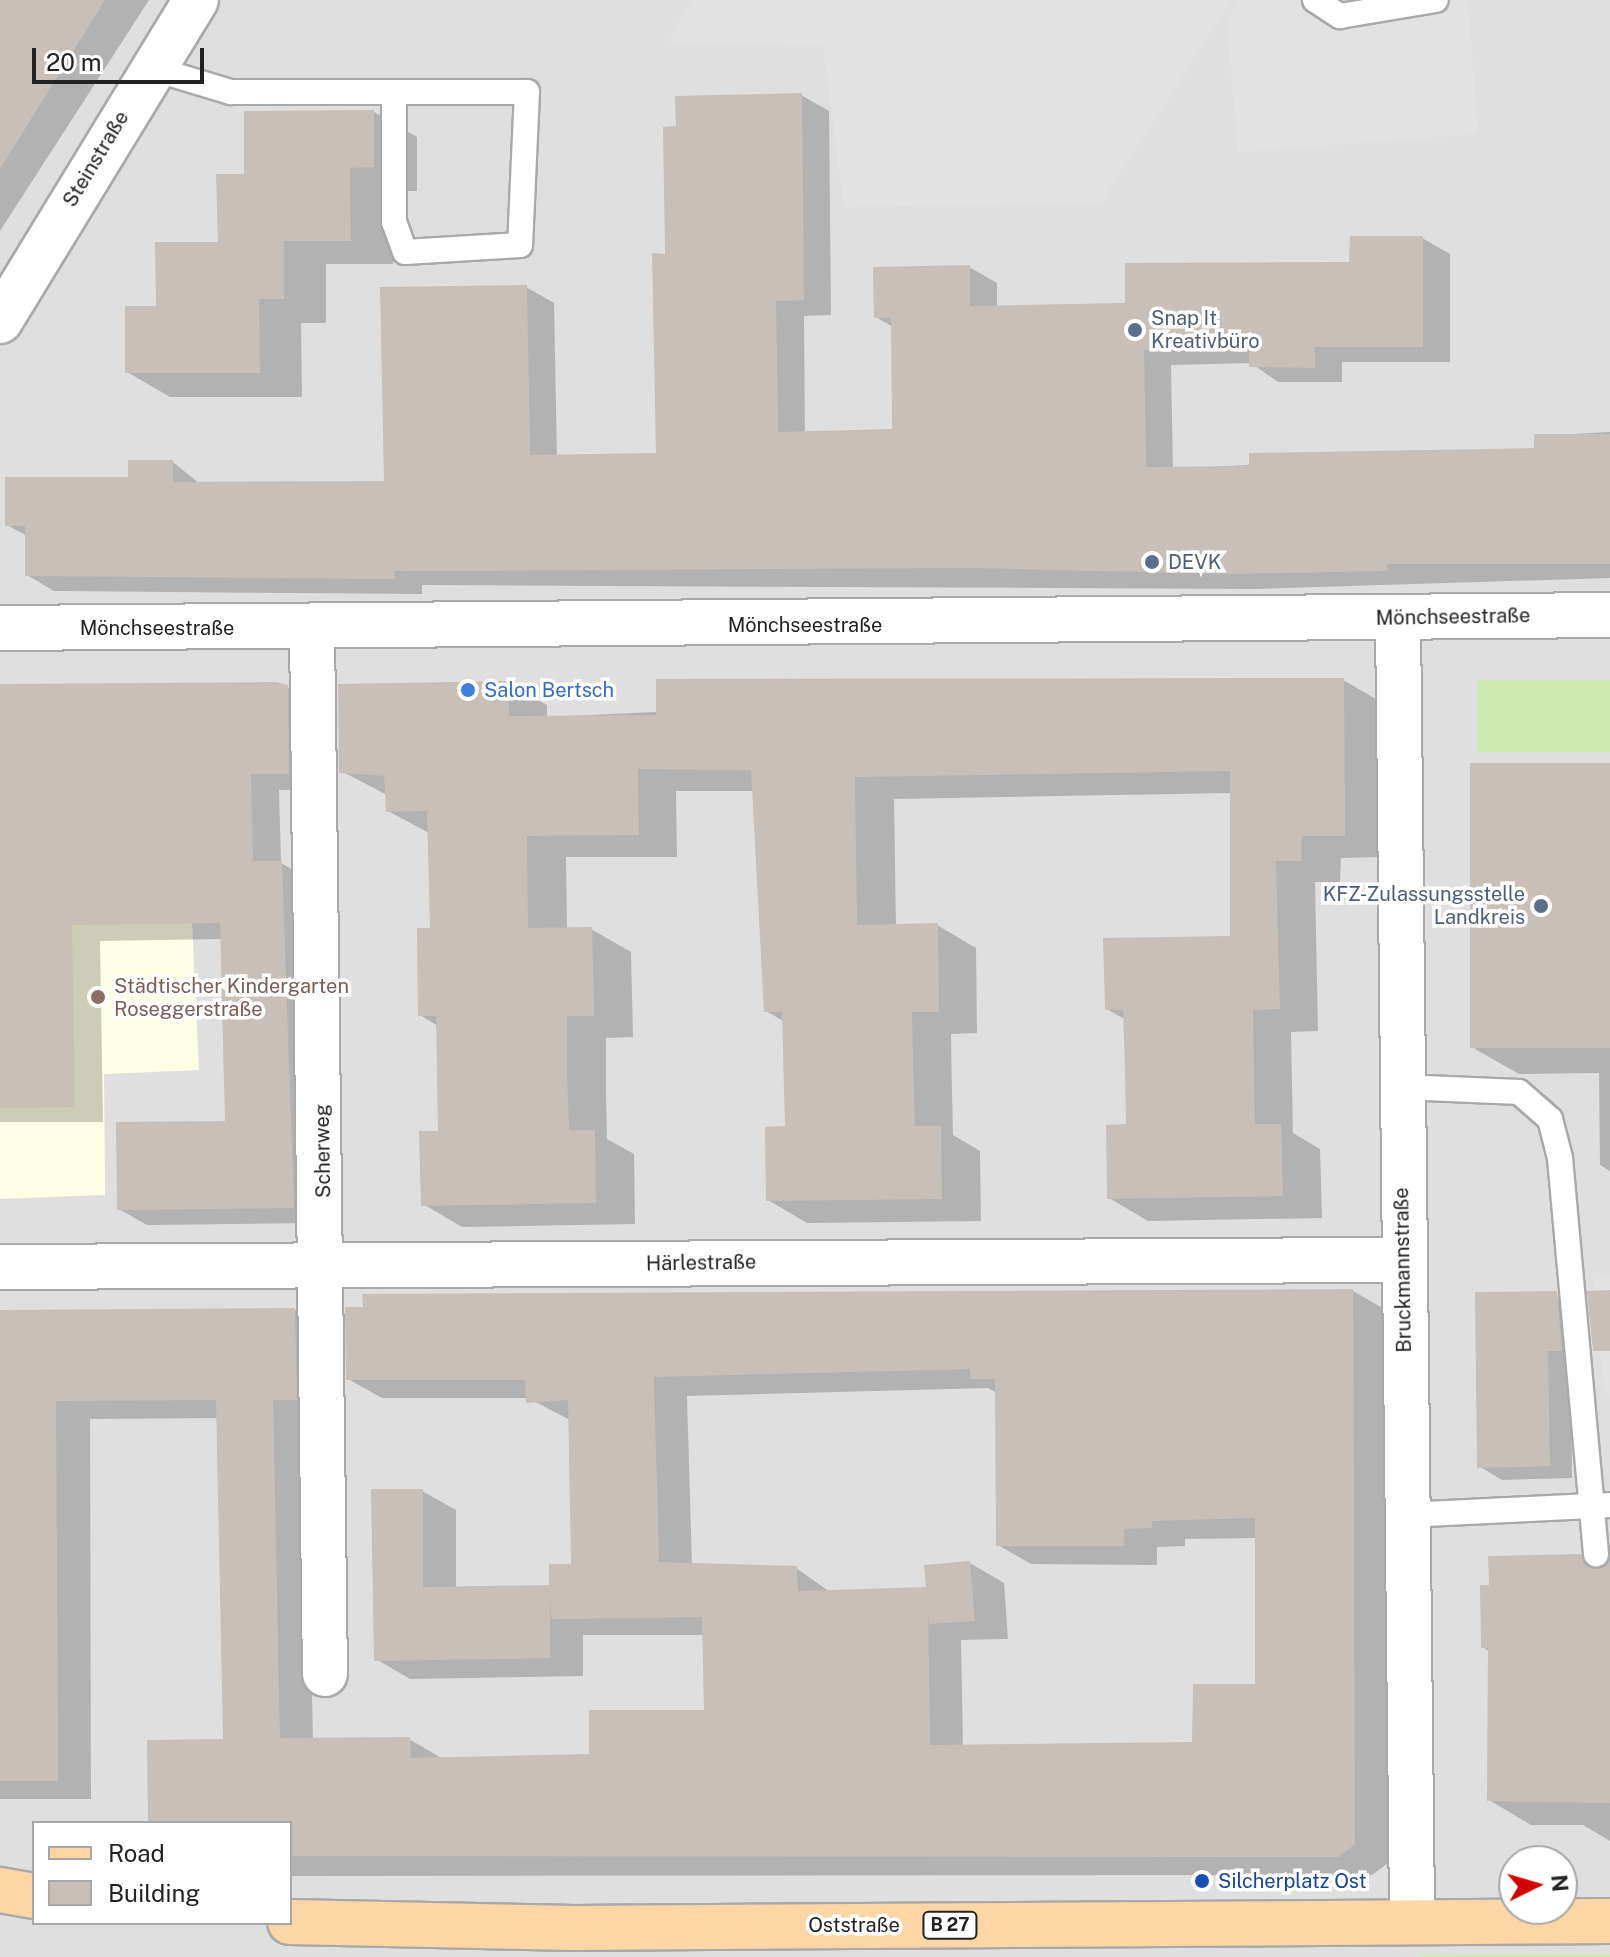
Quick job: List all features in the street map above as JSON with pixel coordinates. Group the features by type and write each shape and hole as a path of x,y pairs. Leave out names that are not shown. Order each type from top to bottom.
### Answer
{"main road":[{"path":"0,1890 32,1896"},
{"name":"Oststraße","path":"292,1922 574,1928 1610,1921"}],"street":[{"name":"Steinstraße","path":"0,321 151,68 196,0"},
{"name":"Mönchseestraße","path":"0,628 312,629 1610,615"},
{"name":"Bruckmannstraße","path":"1398,618 1412,1922"},
{"name":"Scherweg","path":"312,629 325,1267 325,1674"},
{"name":"Härlestraße","path":"0,1267 1403,1260"}],"lane":[{"path":"1315,0 1340,16 1436,0"},
{"path":"151,68 231,92 394,92 527,92 520,245 405,252 394,222 394,92"},
{"path":"1402,1087 1519,1092 1550,1119 1560,1158 1604,1508 1596,1554"},
{"path":"1407,1515 1604,1508"}],"shaded area":[{"path":"0,0 1610,0 1610,1957 0,1957"},
{"path":"693,0 1232,0 1101,203 844,207 823,45 667,43"},
{"path":"1241,0 1468,0 1478,134 1238,152 1227,21"},
{"name":"Städtischer Kindergarten Roseggerstraße","path":"0,844 192,923 199,1070 104,1074 105,1195 0,1199"},
{"path":"1592,1271 1610,1278 1610,1395 1604,1392"}],"green space":[{"path":"1477,680 1610,680 1610,752 1477,752"},
{"path":"1610,1954 1610,1957 1421,1957 1421,1955"}],"building":[{"path":"0,0 105,0 0,169"},
{"path":"802,93 804,300 776,301 778,432 892,429 891,318 874,318 873,267 970,265 970,306 1125,303 1125,263 1349,262 1350,236 1423,236 1423,347 1315,347 1315,368 1249,367 1249,348 1144,350 1146,467 1249,466 1249,453 1534,448 1534,434 1610,434 1610,564 1387,564 1388,571 1227,574 974,568 395,571 395,579 25,576 25,526 5,526 5,477 128,477 128,460 173,460 173,482 384,481 380,287 527,285 530,455 656,453 652,253 665,254 663,127 676,126 675,96"},
{"path":"374,110 374,167 350,168 351,241 284,241 284,299 259,299 260,373 125,373 125,306 156,306 155,242 218,242 216,174 244,174 244,111"},
{"path":"1344,678 1345,836 1302,836 1301,861 1276,861 1280,1009 1253,1010 1255,1124 1281,1124 1283,1196 1107,1199 1106,1125 1126,1124 1123,1010 1105,1010 1103,938 1230,936 1230,771 855,777 857,925 938,923 939,1012 912,1012 915,1126 941,1126 942,1199 766,1201 765,1127 785,1126 782,1012 764,1012 751,770 638,769 639,835 527,836 528,928 592,927 594,1016 567,1016 567,1071 569,1130 595,1130 596,1203 421,1206 419,1131 438,1131 436,1016 418,1016 417,928 430,928 427,811 386,812 384,776 339,773 338,684 508,681 509,716 656,715 656,679"},
{"path":"276,682 288,685 289,774 251,774 253,861 282,861 294,1208 117,1210 116,1122 225,1121 220,923 72,925 75,1107 0,1108 0,684"},
{"name":"KFZ-Zulassungsstelle Landkreis","path":"1470,763 1610,763 1610,1048 1470,1048"},
{"path":"1353,1289 1355,1844 1338,1857 292,1856 292,1821 148,1821 147,1740 223,1739 216,1400 56,1401 58,1781 0,1781 0,1310 295,1308 297,1400 273,1400 280,1738 410,1737 411,1758 589,1754 589,1710 704,1710 702,1617 551,1619 550,1597 550,1658 374,1661 371,1489 423,1489 423,1587 549,1585 549,1564 571,1564 568,1400 526,1403 525,1380 346,1380 345,1307 363,1307 362,1294","holes":["970,1369 970,1379 995,1379 996,1546 1124,1546 1124,1529 1152,1528 1152,1521 1255,1518 1255,1684 1193,1684 1192,1742 930,1745 928,1610 929,1624 975,1621 970,1561 924,1565 926,1587 798,1591 797,1566 659,1562 654,1377"]},
{"path":"1610,1290 1610,1351 1593,1351 1587,1291"},
{"path":"1557,1291 1562,1351 1548,1351 1550,1466 1477,1468 1475,1292"},
{"path":"1581,1554 1597,1569 1610,1559 1610,1803 1487,1801 1488,1648 1481,1648 1480,1585 1489,1585 1488,1556"}],"place":[{"name":"Snap It Kreativbüro","path":"1135,330"},
{"name":"DEVK","path":"1152,562"},
{"name":"Salon Bertsch","path":"468,690"},
{"name":"KFZ-Zulassungsstelle Landkreis","path":"1541,906"},
{"name":"Städtischer Kindergarten Roseggerstraße","path":"98,997"},
{"name":"Silcherplatz Ost","path":"1202,1881"}]}
